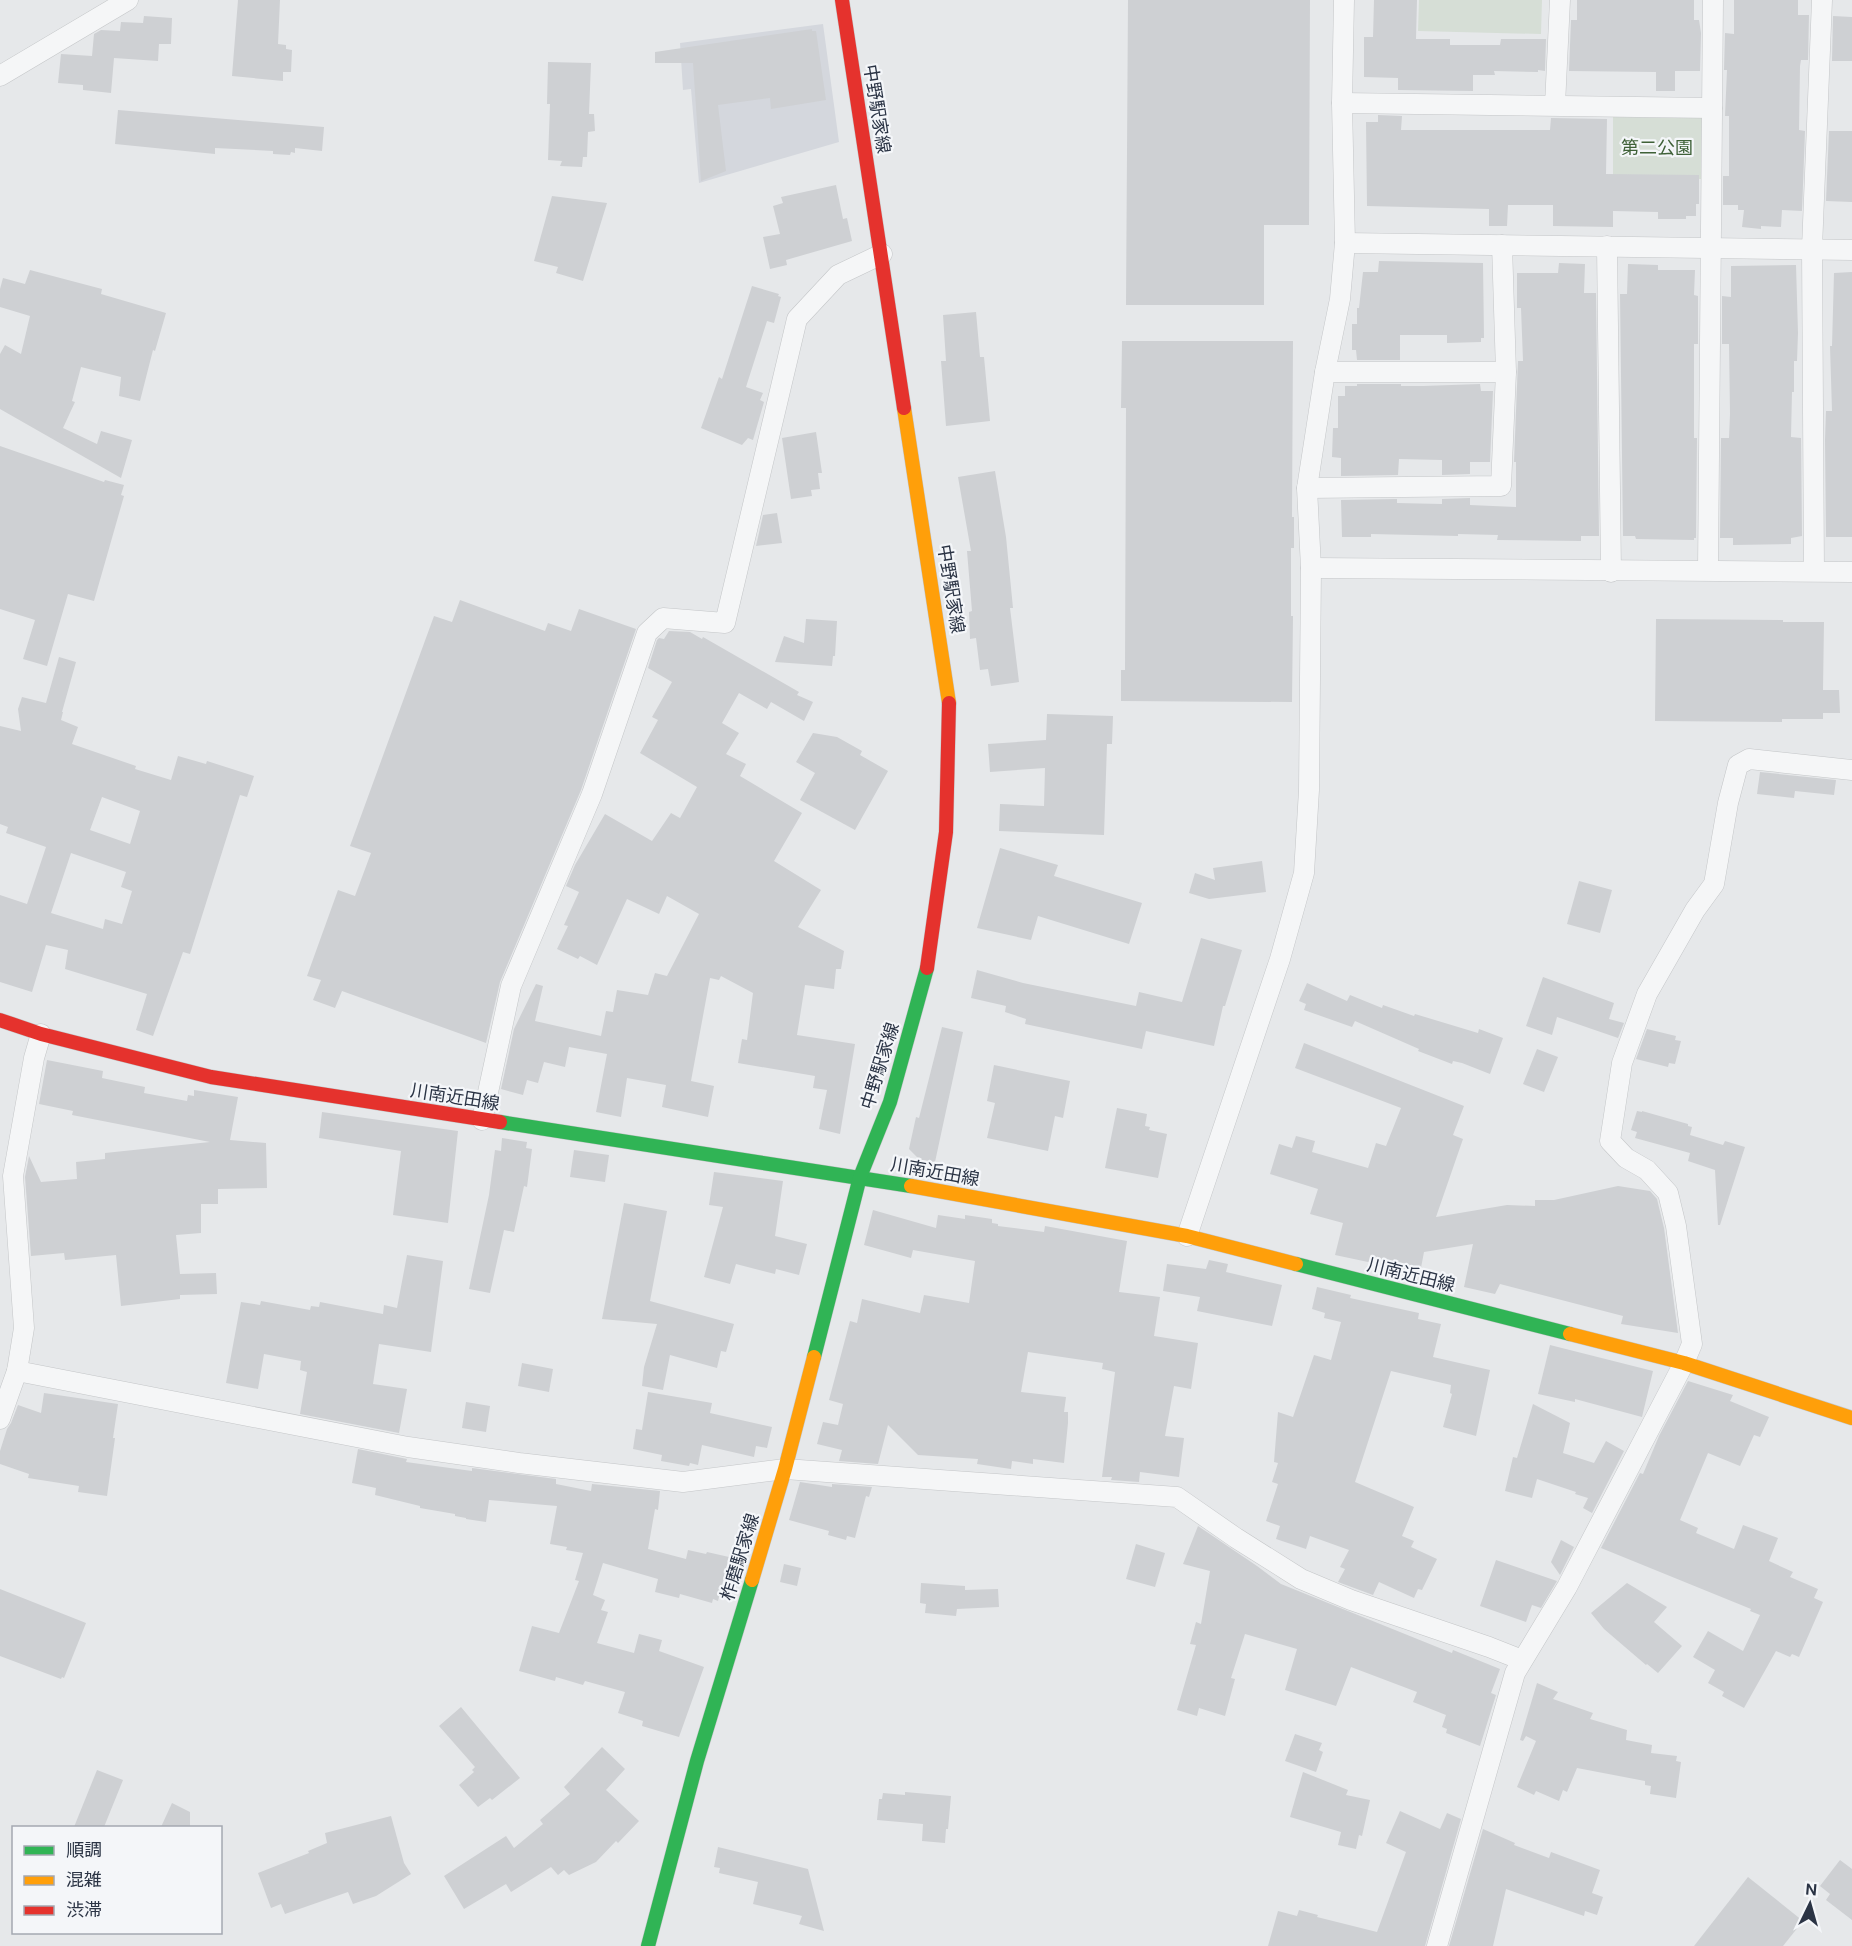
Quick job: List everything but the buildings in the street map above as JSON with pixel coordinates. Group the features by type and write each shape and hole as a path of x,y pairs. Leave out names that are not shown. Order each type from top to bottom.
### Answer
{"main road":[{"name":"中野駅家線","path":"842,0 949,700 946,832 927,968 890,1102 860,1177"},
{"name":"川南近田線","path":"0,1020 41,1034 211,1077 860,1177 1187,1236 1684,1363 1852,1418"},
{"name":"柞磨駅家線","path":"648,1946 697,1761 785,1469 860,1177"}],"street":[{"path":"0,76 128,0"},
{"path":"1187,1236 1280,959 1304,873 1309,790 1311,568 1307,488 1324,372 1340,299 1345,243 1342,103 1344,0"},
{"path":"1555,105 1560,0"},
{"path":"1708,570 1713,0"},
{"path":"1814,571 1812,248 1822,0"},
{"path":"1342,103 1712,108"},
{"path":"1345,243 1852,250"},
{"path":"1307,488 1501,486 1506,372 1502,245"},
{"path":"1607,246 1611,572"},
{"path":"482,1120 511,986 592,794 646,633 663,618 725,623 796,319 838,275 882,254"},
{"path":"1324,372 1506,372"},
{"path":"1311,568 1852,572"},
{"path":"1437,1946 1515,1673 1572,1577 1692,1344 1676,1226 1668,1193 1647,1170 1626,1158 1610,1141 1622,1063 1647,994 1695,910 1714,884 1728,803 1738,765 1749,759 1852,770"},
{"path":"0,1419 17,1371 24,1328 14,1176 34,1058 41,1034"},
{"path":"17,1371 408,1447 519,1463 683,1482 785,1469 1178,1497 1236,1538 1301,1579 1351,1600 1522,1660"}],"shaded area":[{"path":"823,24 839,142 699,183 691,89 683,90 680,43"}],"green space":[{"path":"1419,0 1542,0 1541,34 1418,31"},
{"name":"第二公園","path":"1613,117 1702,118 1701,179 1613,178"}],"traffic: fast":[{"path":"814,1357 860,1177 890,1102 927,968"},
{"path":"500,1122 911,1186"},
{"path":"1296,1264 1570,1334"},
{"path":"648,1946 697,1761 752,1580"}],"traffic: slow":[{"path":"904,408 949,703"},
{"path":"911,1186 1187,1236 1296,1264"},
{"path":"1570,1334 1684,1363 1852,1418"},
{"path":"752,1580 785,1469 814,1357"}],"traffic: jam":[{"path":"842,0 904,408"},
{"path":"927,968 946,832 949,703"},
{"path":"0,1020 41,1034 211,1077 500,1122"}]}
